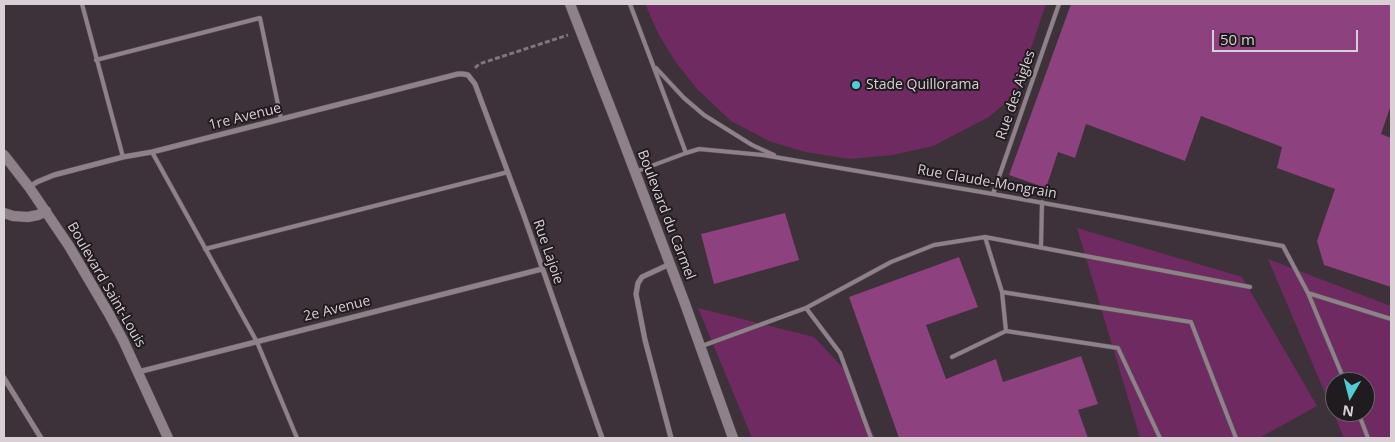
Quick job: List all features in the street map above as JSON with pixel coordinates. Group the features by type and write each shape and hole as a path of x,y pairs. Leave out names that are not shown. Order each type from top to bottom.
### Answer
{"street":[{"name":"Boulevard du Carmel","path":"570,4 670,264 732,438"},
{"name":"1re Avenue","path":"29,187 54,175 124,157 152,152 458,74 468,75"},
{"name":"Rue Lajoie","path":"468,75 475,84 508,172 602,438"},
{"name":"Boulevard Saint-Louis","path":"4,155 46,211 109,314 124,340 168,438"},
{"path":"4,212 13,216 28,217 46,211"},
{"path":"670,264 642,277 638,283 636,294 671,438"},
{"name":"2e Avenue","path":"138,372 542,269"},
{"path":"4,378 41,438"}],"lane":[{"path":"82,4 124,157"},
{"path":"630,4 686,153"},
{"name":"Rue des Aigles","path":"993,194 1059,4"},
{"path":"96,60 260,18 281,119"},
{"path":"652,62 679,94 704,115 752,144 782,158"},
{"name":"Rue Claude-Mongrain","path":"635,172 699,149 763,155 1042,202 1283,246 1308,293"},
{"path":"152,152 257,342 297,438"},
{"path":"205,249 508,172"},
{"path":"1041,247 1042,202"},
{"path":"985,237 1002,292 1006,331"},
{"path":"700,347 806,308 891,262 926,248 985,237 1250,287"},
{"path":"1002,292 1191,322 1236,438"},
{"path":"1308,293 1391,319"},
{"path":"1308,293 1341,372"},
{"path":"806,308 840,353 871,438"},
{"path":"952,357 1006,331 1118,348 1160,438"},
{"path":"1362,422 1368,438"}],"path":[{"path":"468,75 479,64 579,31"}],"shaded area":[{"name":"Stade Quillorama","path":"645,4 1046,4 1017,93 989,117 933,146 893,155 850,159 805,152 769,141 731,121 697,89 675,61 659,35"},
{"path":"1077,228 1242,277 1317,406 1259,438 1140,438"},
{"path":"1268,259 1391,306 1391,438 1344,438 1337,422 1375,422 1375,372 1325,372 1325,393"},
{"path":"698,308 814,337 845,370 875,438 752,438"}],"building":[{"path":"1071,4 1391,4 1391,105 1381,134 1391,138 1391,287 1324,265 1317,241 1335,189 1277,168 1282,147 1201,116 1185,161 1086,124 1075,158 1058,152 1046,188 1009,175"},
{"path":"785,213 799,260 714,284 701,234"},
{"path":"959,257 978,307 926,325 946,379 996,359 1003,382 1081,356 1098,404 1078,410 1088,438 899,438 849,297"}],"place":[{"name":"Stade Quillorama","path":"856,85"}]}
